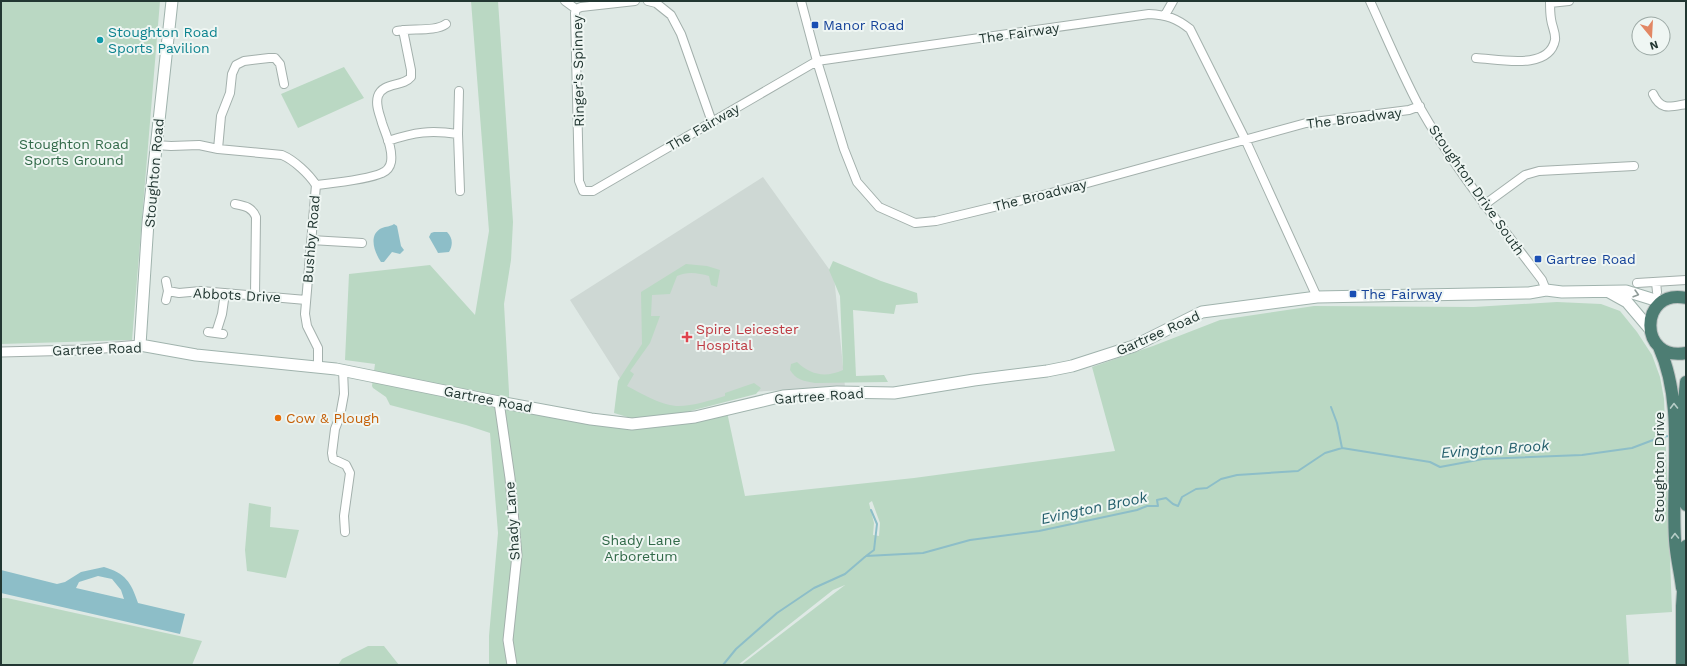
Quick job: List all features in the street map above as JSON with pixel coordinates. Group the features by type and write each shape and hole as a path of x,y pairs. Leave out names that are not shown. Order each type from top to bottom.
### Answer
{"highway":[{"path":"1649,328 1651,315 1658,305 1660,296 1686,298"},
{"name":"Stoughton Drive","path":"1649,328 1666,362 1674,400 1675,541 1682,588"},
{"path":"1659,347 1675,354 1686,353"},
{"name":"Stoughton Drive","path":"1686,382 1684,401 1686,505"},
{"name":"Stoughton Drive","path":"1682,665 1682,588 1686,546"}],"main road":[{"name":"Stoughton Road","path":"140,345 148,222 172,1"},
{"name":"Gartree Road","path":"140,345 196,355 318,366 343,370 499,402 591,419 632,424 695,417 783,396 836,392 894,393 974,380 1047,372 1072,366 1134,346 1202,312 1317,297 1529,293 1546,290 1562,292 1626,291 1655,300 1660,296"},
{"name":"Gartree Road","path":"1608,292 1627,302 1649,328"}],"street":[{"path":"565,1 576,9"},
{"name":"Ringer's Spinney","path":"583,191 579,181 576,9 581,7 635,1"},
{"name":"The Broadway","path":"801,1 817,61 844,149 857,182 879,207 915,223 936,220 1051,193 1306,123 1409,110 1420,106"},
{"path":"1165,15 1173,1"},
{"name":"Stoughton Drive South","path":"1370,1 1396,60 1420,106 1450,157 1484,205 1542,280 1546,290"},
{"path":"1476,58 1529,61 1539,60 1547,55 1552,48 1555,39 1555,31 1551,20 1550,2 1568,1"},
{"path":"656,2 671,15 681,34 712,122"},
{"name":"The Fairway","path":"583,191 593,191 817,61 1149,14 1165,15 1181,22 1190,29 1245,139 1317,297"},
{"path":"316,185 376,175 387,171 391,162 388,141 378,108 377,98 384,88 407,80 410,77 411,70 400,30 442,28 446,24"},
{"path":"218,149 221,116 230,93 232,74 236,65 244,61 275,58 280,64 284,84"},
{"path":"459,92 458,134 460,191"},
{"path":"1653,94 1657,102 1667,108 1686,104"},
{"path":"388,141 425,131 458,134"},
{"name":"Bushby Road","path":"156,145 171,146 194,144 218,149 282,155 307,174 316,185 306,300 306,320 318,348 318,366"},
{"path":"1484,205 1525,175 1539,171 1634,166"},
{"path":"235,204 251,208 256,217 255,295"},
{"path":"311,240 362,245"},
{"path":"1637,283 1686,280"},
{"path":"166,281 168,291 166,300"},
{"path":"1656,282 1660,296"},
{"name":"Abbots Drive","path":"168,291 178,293 201,291 306,300"},
{"path":"208,332 220,334 225,293"},
{"name":"Gartree Road","path":"1,352 80,350 140,345"},
{"path":"343,370 344,394 340,416 335,429 332,453 333,459 346,465 350,473 347,527"},
{"name":"Shady Lane","path":"499,402 510,478 516,555 508,640 512,665"}],"shaded area":[{"path":"763,177 834,276 845,387 750,392 710,404 642,413 570,300"}],"green space":[{"name":"Stoughton Road Sports Ground","path":"1,1 160,1 132,340 1,344"},
{"name":"Shady Lane Arboretum","path":"471,1 498,1 513,222 511,260 504,304 509,406 635,429 670,426 727,412 745,496 914,478 1115,451 1092,367 1153,346 1220,320 1314,306 1474,307 1557,302 1601,304 1620,311 1637,332 1652,355 1660,377 1664,399 1672,612 1626,615 1629,665 741,665 845,585 833,590 738,665 489,665 489,636 498,533 490,433 466,425 390,405 386,397 372,386 375,364 345,360 349,274 430,265 475,315 489,231","holes":["872,501 880,523 879,536 873,535 874,523 869,503"]},
{"path":"344,67 364,98 298,128 281,94"},
{"path":"833,261 881,281 917,293 918,303 896,305 894,314 853,310 856,376 884,375 888,382 815,383 798,378 790,370 791,364 797,362 808,370 818,374 830,374 843,370 840,296 829,270"},
{"path":"686,264 707,266 720,270 717,287 711,285 709,276 697,273 685,273 677,276 670,294 652,295 651,316 660,316 650,343 630,371 634,374 627,386 657,401 676,406 694,404 720,398 725,396 725,393 754,383 761,388 756,394 671,416 634,419 614,413 618,381 642,344 641,292"},
{"path":"249,503 271,507 270,527 299,530 286,578 247,571 245,550"},
{"path":"1,598 7,598 202,641 192,665 1,665"},
{"path":"368,646 384,646 399,665 338,665 342,659"}],"water":[{"path":"394,224 397,226 401,246 404,250 400,254 392,252 384,262 381,262 376,253 374,244 375,234 382,228"},
{"path":"447,232 449,234 452,242 449,252 438,253 429,237 431,233"},
{"path":"104,567 111,569 122,575 130,584 138,603 185,614 180,634 1,593 1,570 57,584 65,582 81,572","holes":["98,576 112,579 121,590 124,599 76,588 79,582"]}],"waterway":[{"path":"1331,407 1337,423 1342,448"},
{"name":"Evington Brook","path":"723,665 736,649 777,613 814,588 845,574 866,556 923,553 970,540 1039,531 1137,510 1147,506 1158,506 1157,500 1166,498 1178,506 1182,497 1196,489 1207,488 1221,479 1237,475 1298,471 1325,453 1342,448 1430,462 1440,467 1483,459 1582,455 1632,448 1661,437 1669,436"},
{"path":"866,556 874,550 877,524 871,510"}],"place":[{"name":"Manor Road","path":"815,25"},
{"name":"Stoughton Road Sports Pavilion","path":"100,40"},
{"name":"Gartree Road","path":"1538,259"},
{"name":"The Fairway","path":"1353,294"},
{"name":"Spire Leicester Hospital","path":"687,337"},
{"name":"Cow & Plough","path":"278,418"}]}
